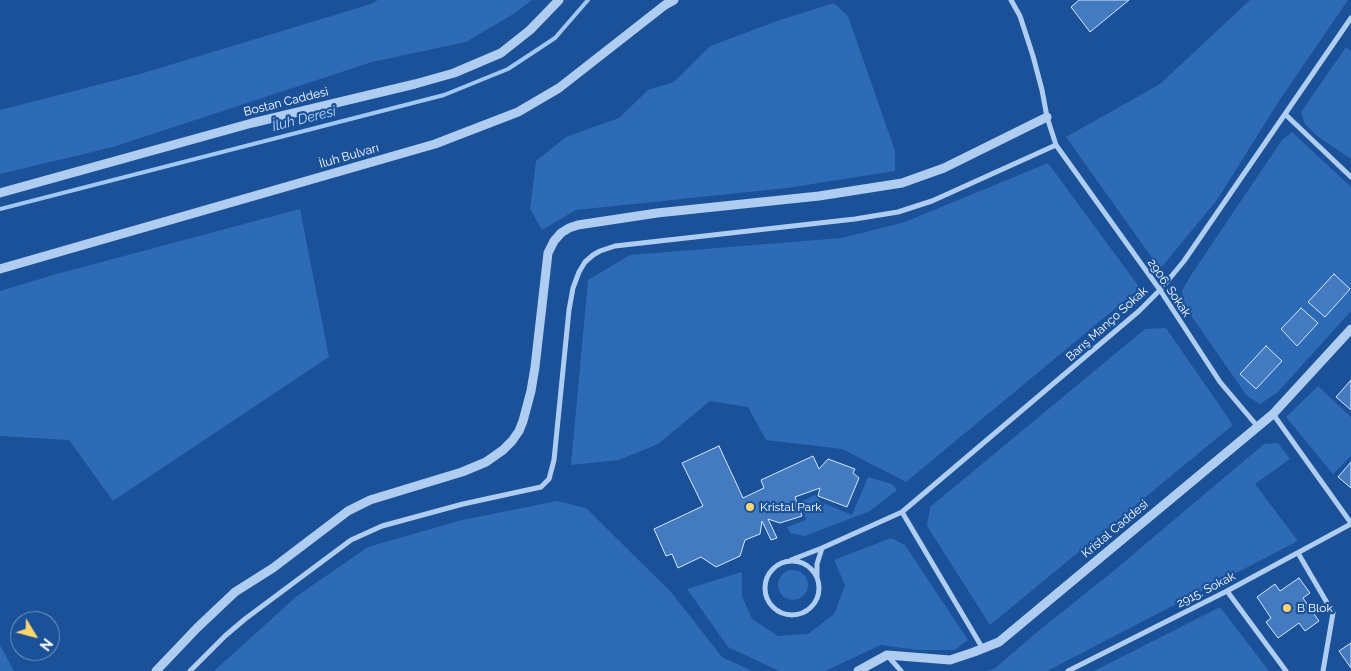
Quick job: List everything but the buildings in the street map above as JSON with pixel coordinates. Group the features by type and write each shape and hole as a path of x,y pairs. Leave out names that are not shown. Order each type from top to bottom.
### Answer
{"street":[{"name":"Bostan Caddesi","path":"0,193 252,123 416,84 454,73 500,53 530,30 559,0"},
{"name":"İluh Bulvarı","path":"0,269 435,144 518,112 559,88 674,0"},
{"name":"2906. Sokak","path":"1011,0 1020,16 1033,56 1047,118 1056,145 1160,290 1220,382 1258,426"},
{"name":"Barış Manço Sokak","path":"787,561 822,548 902,512 1140,311 1184,262 1351,18"},
{"path":"1285,114 1351,177"},
{"path":"156,671 197,628 236,592 273,568 348,511 370,500 470,469 486,462 503,450 519,431 531,391 548,253 554,241 569,228 578,224 657,213 819,196 902,183 944,168 1047,118"},
{"path":"190,671 225,636 351,540 382,526 463,504 540,487 549,480 554,460 568,319 573,288 579,272 593,255 615,246 855,219 898,212 932,200 1056,145"},
{"name":"Kristal Caddesi","path":"887,655 950,660 999,642 1273,414 1351,329"},
{"path":"1273,414 1351,523"},
{"path":"902,512 983,649"},
{"name":"2915. Sokak","path":"1068,671 1227,591 1351,523"},
{"path":"817,577 805,564 796,561 778,564 771,570 767,579 765,588 767,597 778,611 786,614 795,614 810,608 818,593 817,564 822,548"},
{"path":"1298,553 1333,613 1323,671"},
{"path":"1227,591 1286,671"},
{"path":"858,671 887,655 902,671"}],"shaded area":[{"path":"378,0 532,0 515,13 466,42 372,62 113,147 0,174 0,110 140,74 371,4"},
{"path":"1250,0 1348,0 1279,101 1217,200 1160,269 1066,137 1160,84"},
{"path":"834,3 848,16 895,151 895,171 787,188 576,210 542,230 530,209 536,161 566,137 619,118 648,90 674,82 710,46 777,21"},
{"path":"1346,47 1351,51 1351,159 1317,136 1305,124 1301,112"},
{"path":"1292,132 1351,187 1351,311 1277,393 1260,404 1247,396 1183,304 1182,291 1282,140"},
{"path":"1048,163 1140,288 906,482 842,449 766,440 748,407 710,401 658,444 619,460 571,465 588,280 630,255 842,238 905,222"},
{"path":"300,209 329,357 113,501 69,440 0,436 0,291"},
{"path":"1166,328 1233,425 990,625 927,526 930,507 1145,329"},
{"path":"1318,386 1351,417 1351,456 1333,474 1286,417"},
{"path":"1278,443 1290,459 1255,484 1298,541 1047,671 986,671 994,669 1264,444"},
{"path":"868,477 892,484 897,490 870,511 805,536 790,533 787,527 806,520 801,502 815,495 821,502 852,515"},
{"path":"557,501 586,508 671,592 722,657 752,671 214,671 297,596 368,547 462,520"},
{"path":"891,538 905,545 968,640 955,650 918,650 881,645 825,671 779,671 728,647 687,589 742,572 742,596 752,619 778,636 808,634 834,614 845,585 834,560"},
{"path":"793,570 799,571 807,579 807,591 799,599 793,600 787,599 779,591 778,585 779,579 787,571"},
{"path":"1220,607 1269,671 1094,671"},
{"path":"0,645 14,671 0,671"}],"waterway":[{"name":"İluh Deresi","path":"0,209 444,95 508,69 555,38 588,0"}],"place":[{"name":"Kristal Park","path":"750,507"},
{"name":"B Blok","path":"1287,608"}]}
